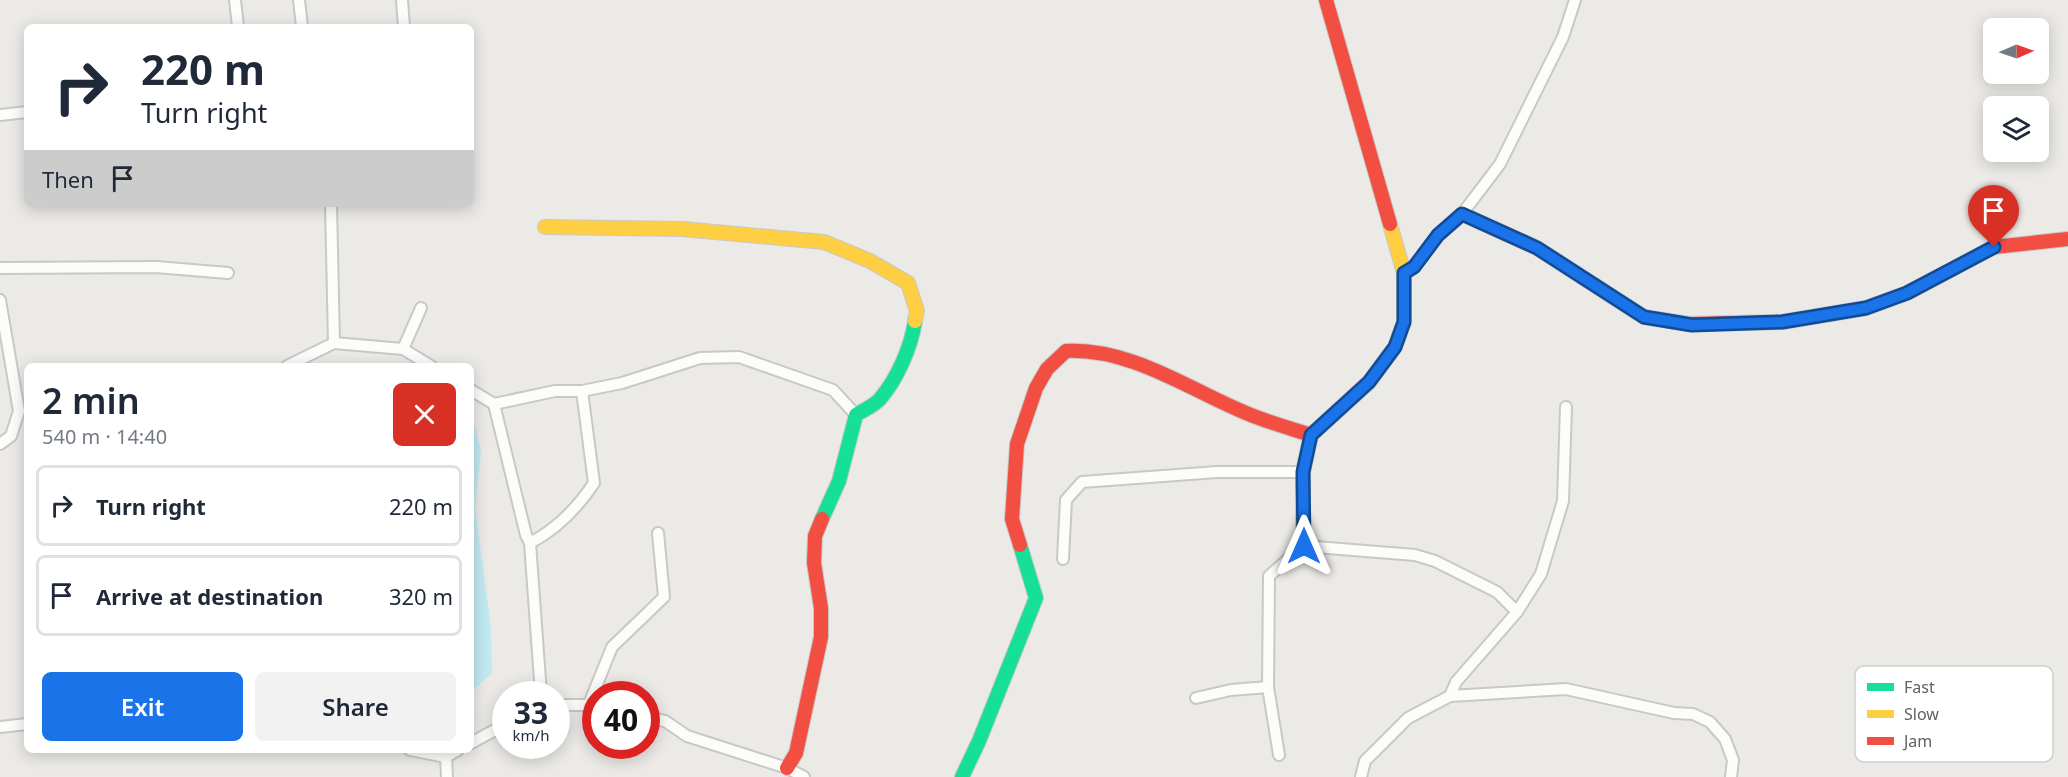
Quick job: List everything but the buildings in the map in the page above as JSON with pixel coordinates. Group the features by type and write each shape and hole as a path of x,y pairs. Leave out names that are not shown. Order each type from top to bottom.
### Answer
{"street":[{"path":"235,0 237,24"},
{"path":"298,0 302,24"},
{"path":"402,0 404,24"},
{"path":"1304,546 1303,472 1311,435 1369,382 1395,347 1404,322 1404,273 1326,0"},
{"path":"1404,273 1414,267 1438,235 1462,214 1500,164 1563,37 1575,0"},
{"path":"0,115 24,112"},
{"path":"331,207 334,343"},
{"path":"1462,214 1537,248 1644,317 1692,325 1782,322 1866,308 1907,293 1994,247 2068,239"},
{"path":"545,227 682,229 824,242 870,261 908,283 916,311 913,335 903,362 879,401 856,415 839,481 815,536 814,563 821,608 821,637 796,753 787,768"},
{"path":"0,268 156,267 228,273"},
{"path":"0,300 19,411 11,436 0,444"},
{"path":"402,349 421,308"},
{"path":"293,363 334,343 402,349 426,363"},
{"path":"962,777 979,741 1036,598 1012,519 1017,444 1036,388 1047,369 1066,351 1086,350 1140,364 1247,414 1311,435"},
{"path":"474,392 494,404 555,391 582,391 622,383 700,358 739,357 833,390 856,415"},
{"path":"530,543 545,535 580,503 594,483 582,391"},
{"path":"494,404 526,535 530,543 540,681"},
{"path":"1450,696 1456,682 1517,612 1541,574 1563,501 1566,407"},
{"path":"1063,559 1066,500 1082,482 1217,472 1303,472"},
{"path":"600,681 612,647 664,597 658,533"},
{"path":"1279,755 1268,687 1269,576 1304,546 1415,555 1425,558 1497,592 1517,612"},
{"path":"1196,698 1231,690 1268,687"},
{"path":"1361,777 1365,761 1408,718 1450,696 1566,689 1674,713 1693,714 1710,722 1725,739 1733,760 1731,777"},
{"path":"660,720 687,736 787,768 804,777"},
{"path":"0,727 24,724"},
{"path":"474,741 492,732"},
{"path":"425,753 446,757 453,753"},
{"path":"446,757 447,777"}],"water":[{"path":"474,422 481,451 475,507 491,628 492,673 474,689"}],"traffic: fast":[{"path":"1462,214 1537,248 1644,317 1689,324"},
{"path":"822,519 839,481 856,415 878,401 892,382 907,352 915,321"},
{"path":"962,777 979,741 1036,598 1020,545"}],"traffic: slow":[{"path":"1303,546 1303,472 1311,435 1369,382 1395,347 1404,322 1404,273 1390,224"},
{"path":"545,227 682,229 824,242 870,261 908,283 917,311 915,321"}],"traffic: jam":[{"path":"1326,0 1390,224"},
{"path":"1689,324 1782,322 1866,308 1907,293 1994,247 2068,239"},
{"path":"1020,545 1012,519 1017,444 1036,388 1047,369 1066,351 1090,352 1136,363 1246,413 1311,435"},
{"path":"787,768 796,753 821,637 821,608 814,563 815,536 822,519"}],"route":[{"path":"1304,546 1303,472 1311,435 1369,382 1395,347 1404,322 1404,273 1414,267 1438,235 1462,214 1537,248 1644,317 1692,325 1782,322 1866,308 1907,293 1994,247"}]}
